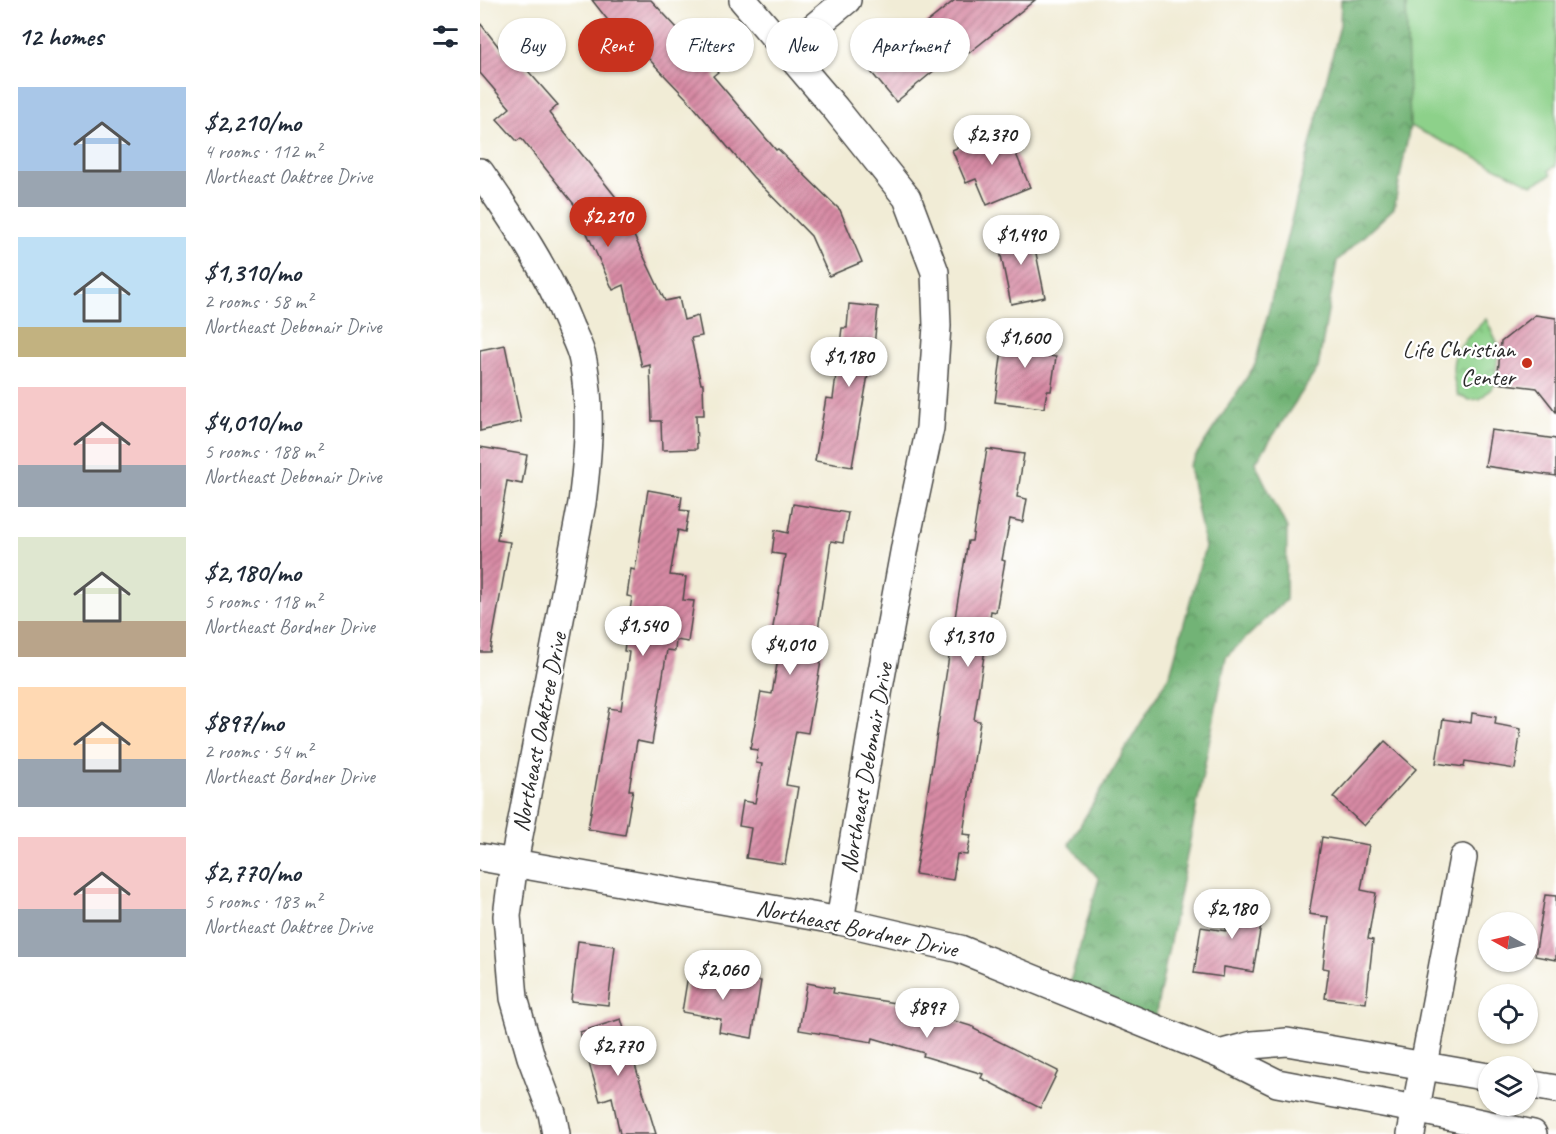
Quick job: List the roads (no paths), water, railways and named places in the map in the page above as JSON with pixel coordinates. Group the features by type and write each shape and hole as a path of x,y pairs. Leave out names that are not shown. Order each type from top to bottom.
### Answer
{"street":[{"name":"Northeast Debonair Drive","path":"742,0 766,27"},
{"path":"825,18 847,0"},
{"name":"Northeast Debonair Drive","path":"804,72 907,198 935,272 937,326 930,428 883,664 840,921"},
{"name":"Northeast Oaktree Drive","path":"480,172 523,234 562,306 583,359 589,418 589,450 582,503 514,861 507,916 514,998 531,1057 552,1113 556,1134"},
{"name":"Northeast Bordner Drive","path":"480,857 514,861 840,921 960,949 1219,1054 1277,1083 1413,1121 1533,1134"},
{"path":"1413,1121 1462,858"},
{"path":"1219,1054 1252,1045 1287,1042 1478,1075"},
{"path":"1538,1086 1556,1089"}],"place":[{"name":"Life Christian Center","path":"1527,363"}]}
